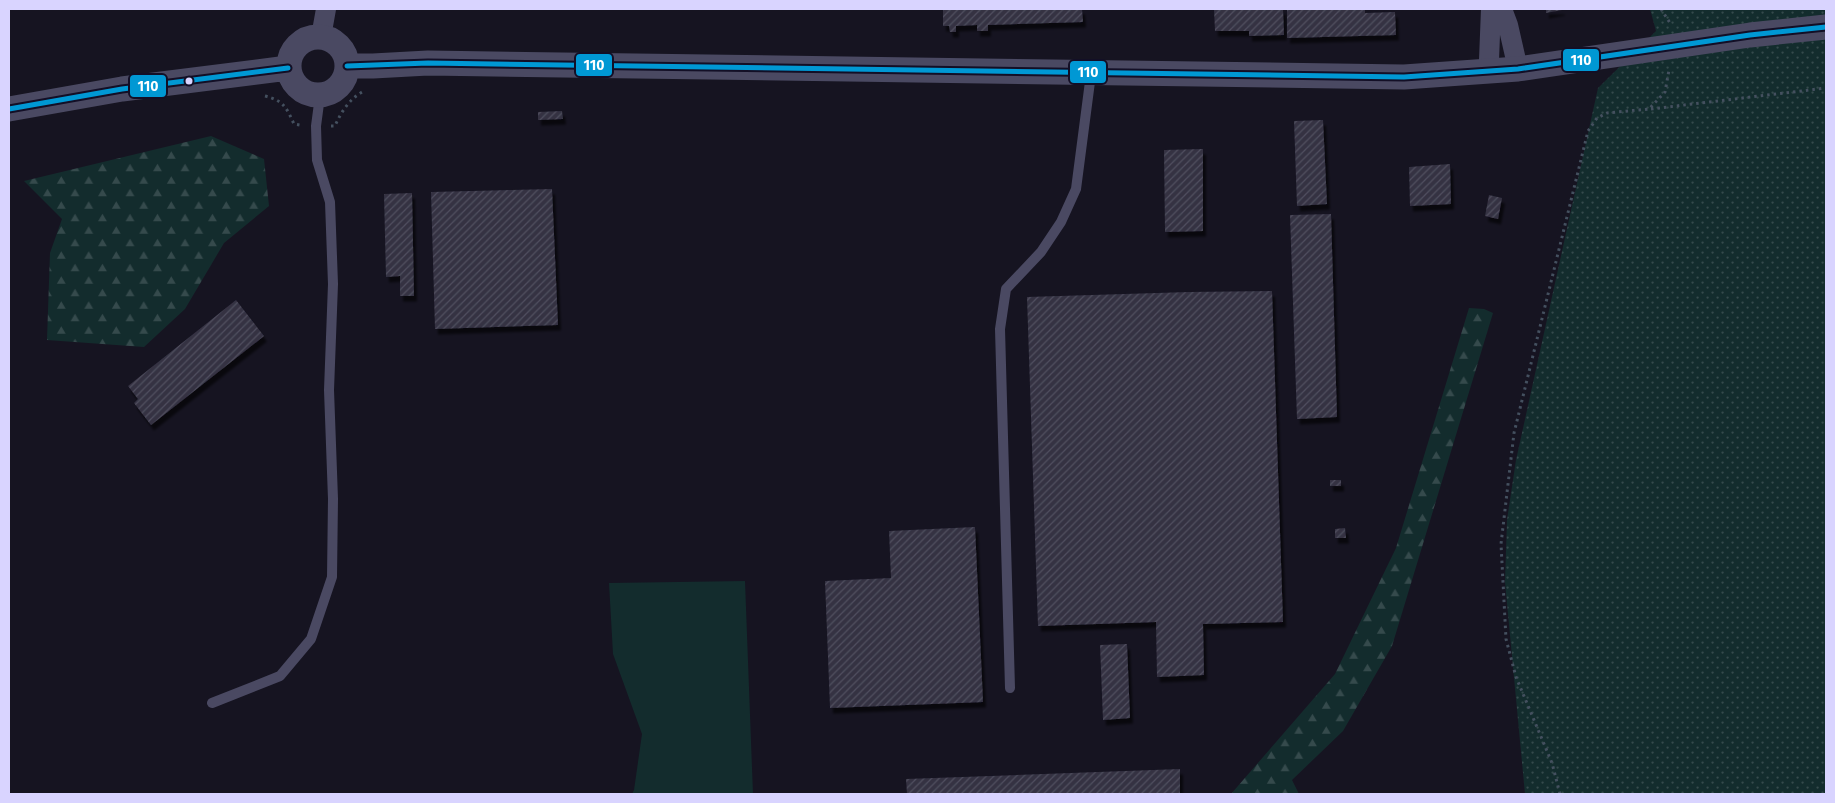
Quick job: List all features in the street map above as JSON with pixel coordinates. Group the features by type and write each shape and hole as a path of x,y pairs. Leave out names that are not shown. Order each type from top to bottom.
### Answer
{"street":[{"path":"322,37 326,9"},
{"path":"1491,9 1489,60 1491,72"},
{"path":"1502,9 1518,69"},
{"path":"347,66 428,63 1404,77 1518,69 1731,38 1826,27"},
{"path":"313,37 322,37 334,42 344,52 347,66 342,83 336,90 320,96 310,95 295,85 290,78 288,68 289,60 297,45 313,37"},
{"path":"9,110 122,89 288,68"}],"lane":[{"path":"1010,688 1000,329 1006,289 1041,252 1061,222 1076,189 1092,73"},
{"path":"212,703 280,676 311,639 332,577 333,499 329,390 332,284 330,202 317,160 316,126 320,96"}],"path":[{"path":"1649,109 1665,92 1669,68 1672,62"},
{"path":"1560,794 1552,763 1516,677 1506,639 1501,544 1514,433 1588,131 1597,118 1607,113 1826,88"},
{"path":"264,96 277,99 286,107 294,124 335,126 340,114 356,94 365,90"}],"green space":[{"path":"1650,9 1826,9 1826,794 1525,794 1505,582 1507,520 1516,460 1598,88 1656,31"},
{"path":"211,136 264,159 269,206 224,243 185,309 144,347 47,340 50,253 62,219 24,181"},
{"path":"1469,308 1484,309 1493,313 1392,646 1343,731 1292,780 1299,794 1231,794 1335,674 1396,548"},
{"path":"745,581 753,794 632,794 642,734 613,654 609,583"}],"building":[{"path":"943,9 1082,9 1083,22 988,25 988,31 977,31 977,25 956,26 956,32 950,32 949,26 943,26"},
{"path":"1214,9 1283,9 1284,35 1249,36 1249,31 1215,31"},
{"path":"1287,9 1365,9 1365,13 1395,12 1396,35 1287,38"},
{"path":"1546,9 1562,9 1562,10 1546,13"},
{"path":"562,111 563,119 538,120 538,112"},
{"path":"1323,120 1327,204 1297,206 1294,121"},
{"path":"1203,149 1203,231 1165,232 1164,150"},
{"path":"1450,164 1451,204 1410,206 1409,167"},
{"path":"552,189 558,325 435,329 431,192"},
{"path":"412,193 414,296 400,296 400,276 386,277 384,194"},
{"path":"1489,195 1502,198 1498,219 1485,216"},
{"path":"1331,214 1337,417 1297,419 1290,215"},
{"path":"1272,291 1283,622 1203,624 1204,675 1157,677 1156,622 1038,626 1027,297"},
{"path":"236,300 264,336 151,425 134,403 138,399 128,386"},
{"path":"1330,480 1341,480 1341,486 1330,486"},
{"path":"975,527 983,702 830,708 825,581 891,578 889,531"},
{"path":"1345,528 1346,538 1335,538 1335,529"},
{"path":"1127,644 1130,718 1103,720 1100,645"},
{"path":"1180,769 1180,794 907,794 906,779"}],"transit line":[{"name":"110","path":"347,66 428,63 1404,77 1518,69 1750,35 1826,27"},
{"name":"110","path":"9,109 122,89 288,68"}]}
